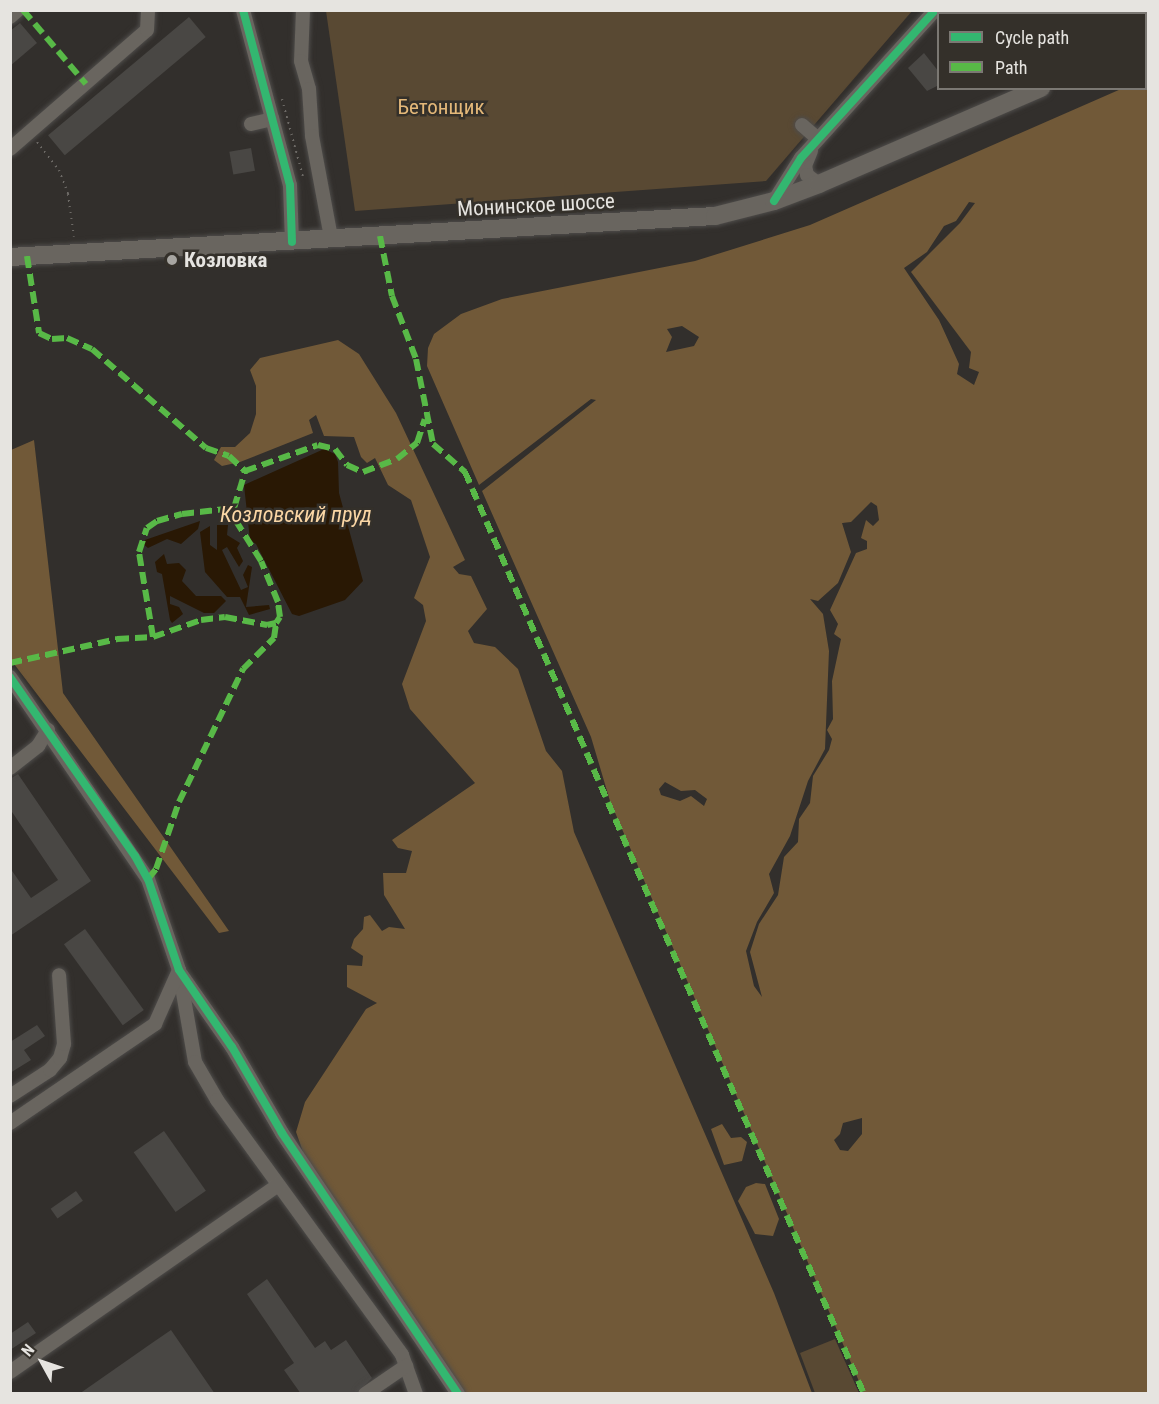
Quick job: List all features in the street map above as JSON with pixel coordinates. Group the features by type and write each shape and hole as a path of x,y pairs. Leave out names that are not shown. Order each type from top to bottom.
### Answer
{"main road":[{"name":"Монинское шоссе","path":"10,256 292,242 715,216 774,201 819,184 1036,90"}],"street":[{"path":"10,17 18,10"},
{"path":"10,149 147,30 148,10"},
{"path":"243,10 290,185 292,242"},
{"path":"303,10 301,61 331,238"},
{"path":"774,201 817,140 935,10"},
{"path":"251,124 272,119"},
{"path":"802,125 817,140"},
{"path":"817,140 806,166 807,175 819,184"},
{"path":"10,677 148,879 178,970 195,1062 217,1100 406,1366 416,1394"},
{"path":"10,768 38,746 48,730"},
{"path":"10,1123 155,1024 178,970"},
{"path":"178,970 232,1047 282,1133 458,1394"},
{"path":"10,1096 50,1070 60,1058 64,1044 58,975"},
{"path":"10,1372 279,1185"},
{"path":"365,1394 406,1366"}],"path":[{"path":"30,133 59,170 68,194 75,246"}],"green space":[{"name":"Бетонщик","path":"326,11 912,11 766,181 355,211"},
{"path":"835,1339 859,1393 815,1393 800,1353"}],"shaded area":[{"path":"1148,77 1148,1393 864,1393 610,801 591,737 482,491 596,400 591,399 479,485 427,366 428,348 434,334 461,314 502,299 695,261 810,225 1119,90 1147,90","holes":["969,202 975,203 960,223 911,272 971,352 969,368 979,372 974,385 957,374 959,364 939,320 904,268 927,252 944,226 956,221","682,326 699,337 694,346 666,352 672,337 667,329","871,502 877,506 879,520 873,526 866,520 861,538 867,541 867,549 856,553 830,610 838,624 834,634 841,639 832,681 833,719 827,730 832,739 829,750 813,776 810,803 799,819 798,842 784,857 778,895 759,924 750,952 762,997 754,986 746,951 757,922 774,893 769,874 790,836 808,781 825,749 829,651 823,614 810,599 818,601 838,583 851,552 842,523 851,522","665,782 681,791 695,790 707,799 704,806 691,796 680,801 661,795 659,789","862,1118 862,1134 848,1151 840,1150 834,1140 840,1134 843,1123"]},
{"path":"338,340 359,354 396,413 465,560 453,567 459,574 471,576 487,609 468,631 474,643 495,647 518,669 546,751 562,771 574,832 774,1293 812,1393 457,1393 310,1172 296,1132 305,1102 366,1009 377,1003 347,987 347,965 362,966 363,956 351,948 354,939 363,929 364,917 370,915 382,931 389,927 405,929 384,895 383,873 406,873 412,851 398,848 392,840 475,783 410,709 402,684 426,621 423,605 414,598 430,557 411,500 388,485 375,458 367,463 361,457 354,437 324,436 316,415 309,420 313,433 240,462 222,466 214,460 221,447 235,447 250,433 256,414 256,386 250,370 260,358"},
{"path":"34,440 63,693 229,931 219,933 11,660 11,450"},
{"path":"722,1124 731,1138 741,1137 747,1142 742,1161 724,1165 711,1129"},
{"path":"756,1183 765,1184 779,1219 773,1236 755,1234 738,1201 746,1187"}],"water":[{"name":"Козловский пруд","path":"324,449 335,454 338,462 339,493 363,581 345,600 299,616 292,614 256,544 250,540 244,485"},
{"path":"200,521 198,529 181,544 167,539 148,548 143,544 145,540"},
{"path":"217,525 228,525 227,535 240,543 237,548 243,561 239,567 227,547 222,550 241,590 248,587 243,575 248,565 252,567 246,607 269,605 270,609 249,615 240,597 227,597 205,572 200,532 210,526 210,545 217,550"},
{"path":"164,554 167,564 179,563 186,570 182,581 196,596 221,596 226,601 214,613 204,613 170,596 170,604 179,607 183,614 172,623 162,574 157,572 155,562"}],"building":[{"path":"189,17 206,37 65,155 48,135"},
{"path":"20,23 37,43 10,66 10,31"},
{"path":"924,53 937,69 937,86 927,91 908,68"},
{"path":"251,148 255,171 233,174 229,152"},
{"path":"18,774 91,881 10,936 10,868 31,898 58,880 10,809 10,779"},
{"path":"85,929 144,1010 123,1025 64,944"},
{"path":"37,1025 45,1036 24,1050 31,1060 10,1073 10,1042"},
{"path":"164,1131 206,1191 176,1212 134,1152"},
{"path":"76,1191 83,1201 57,1219 51,1209"},
{"path":"267,1279 315,1348 325,1341 331,1350 346,1340 372,1378 356,1394 301,1394 284,1370 294,1363 247,1294"},
{"path":"28,1322 36,1333 10,1350 10,1334"},
{"path":"171,1330 215,1394 79,1394 152,1343"}],"marked path":[{"path":"23,10 86,84"},
{"path":"380,236 392,296 416,359 433,444 465,472 864,1394"},
{"path":"27,256 39,333 52,339 67,338 92,349 206,448 229,456 245,471"},
{"path":"10,663 117,639 153,637 201,620 225,617 267,625 276,623 280,617 278,602 261,561 236,521 234,508 245,471 318,445 335,449 347,465 363,472 397,459 417,443 425,419"},
{"path":"153,637 139,552 147,528 157,521 182,514 234,508"},
{"path":"148,879 156,869 179,802 243,669 274,638 276,623"}],"cycle path":[{"path":"243,10 290,185 292,242"},
{"path":"774,201 801,158 935,10"},
{"path":"10,677 135,856 148,879 179,970 232,1047 282,1133 458,1394"}],"place":[{"name":"Козловка","path":"172,260"}]}
